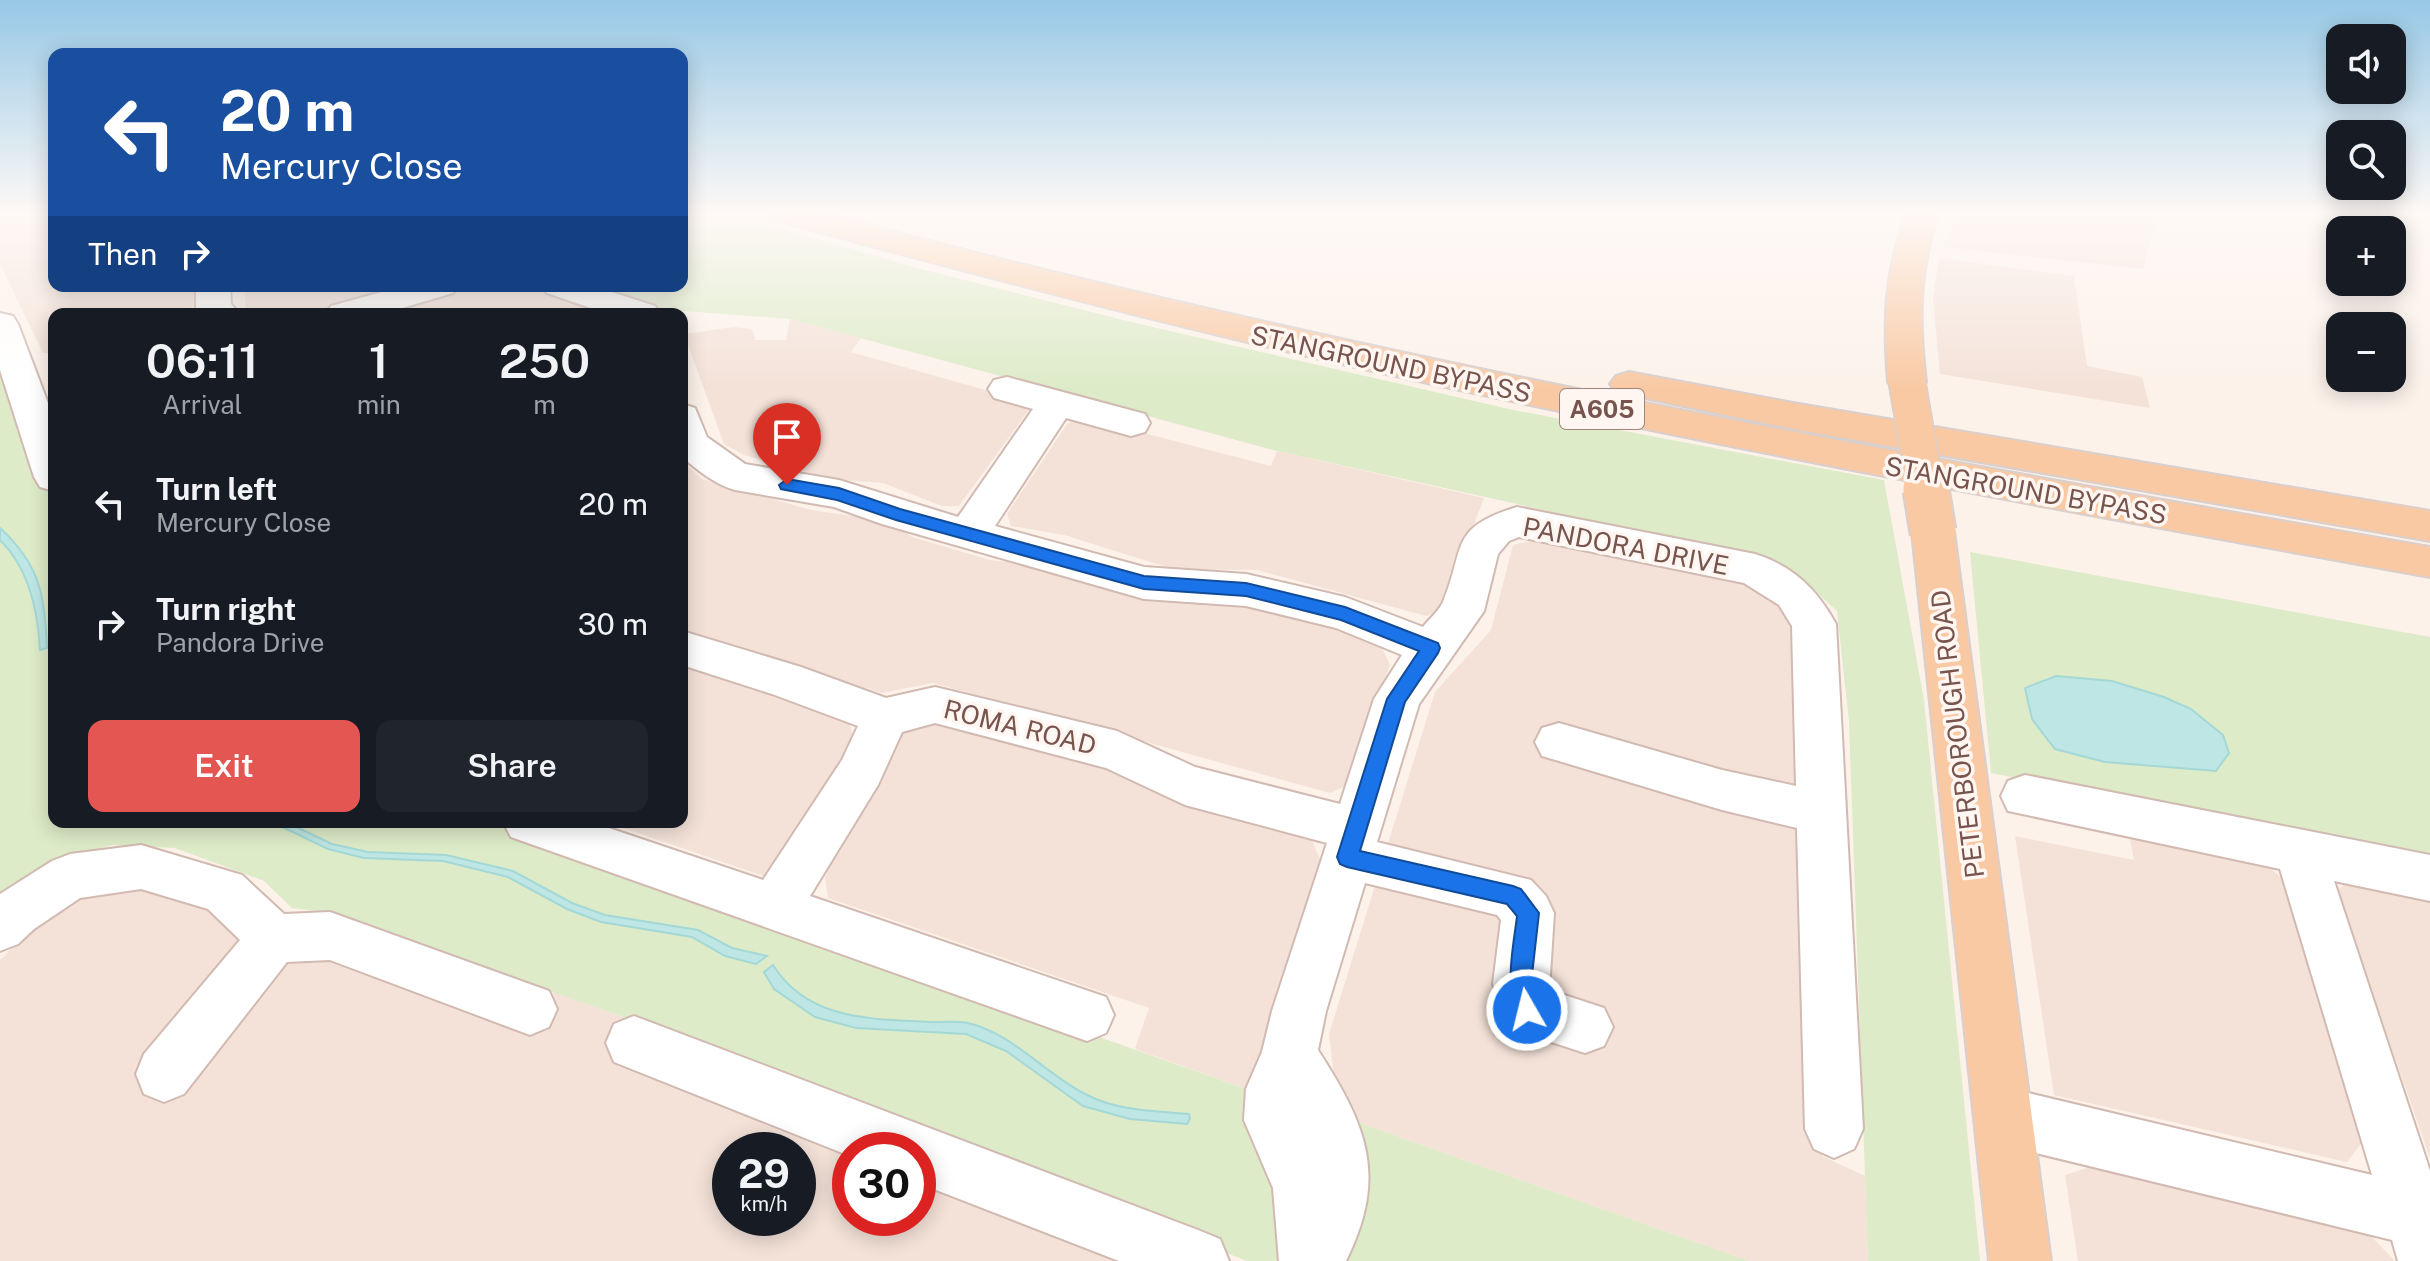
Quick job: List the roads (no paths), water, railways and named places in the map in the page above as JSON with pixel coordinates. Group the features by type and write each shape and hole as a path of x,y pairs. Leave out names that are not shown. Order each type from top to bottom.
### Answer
{"main road":[{"name":"STANGROUND BYPASS","path":"997,271 1428,373 1779,446 2430,562"},
{"name":"STANGROUND BYPASS","path":"1111,271 1332,323 1793,416 2430,526"},
{"name":"PETERBOROUGH ROAD","path":"1904,271 1901,323 1907,382 1933,532 2020,1261"}],"street":[{"path":"364,308 420,292"},
{"path":"577,292 625,308"},
{"path":"0,324 38,371 48,437"},
{"path":"1007,389 1131,423"},
{"path":"968,534 1056,404"},
{"path":"688,436 690,443 735,476 839,494 1144,583 1246,590 1317,607 1345,614 1431,648"},
{"name":"PANDORA DRIVE","path":"1311,1261 1303,1186 1273,1120 1274,1089 1289,1055 1299,1011 1397,699 1431,648 1462,611 1478,549 1494,531 1517,522 1755,570 1794,594 1814,624 1834,1129"},
{"path":"688,650 785,680 885,717 861,771 774,907"},
{"name":"ROMA ROAD","path":"885,717 935,705 1117,751 1185,785 1513,896 1528,913 1520,984 1527,1010 1585,1027"},
{"path":"1559,742 1722,790 1823,813"},
{"path":"2025,796 2430,878"},
{"path":"545,828 1087,1015"},
{"path":"2300,854 2422,1238"},
{"path":"0,927 16,912 70,877 141,867 224,891 274,938 330,936 530,1009"},
{"path":"164,1074 274,938"},
{"path":"634,1043 862,1132"},
{"path":"2003,1116 2422,1238"},
{"path":"936,1161 1198,1261"}],"water":[{"path":"0,528 24,555 38,582 47,648 40,650 30,590 18,563 0,540"},
{"path":"2056,676 2112,681 2191,709 2223,735 2229,753 2216,771 2105,762 2055,749 2032,719 2025,688"},
{"path":"284,828 299,828 332,844 368,852 446,855 513,871 572,903 605,915 698,930 732,948 767,956 756,964 725,956 692,937 601,922 567,909 508,877 443,861 364,858 328,849"},
{"path":"773,965 787,983 823,1007 864,1017 968,1023 985,1028 1087,1095 1137,1109 1189,1114 1190,1119 1187,1124 1130,1119 1083,1106 1006,1051 966,1034 856,1028 815,1017 774,989 764,972"}]}
